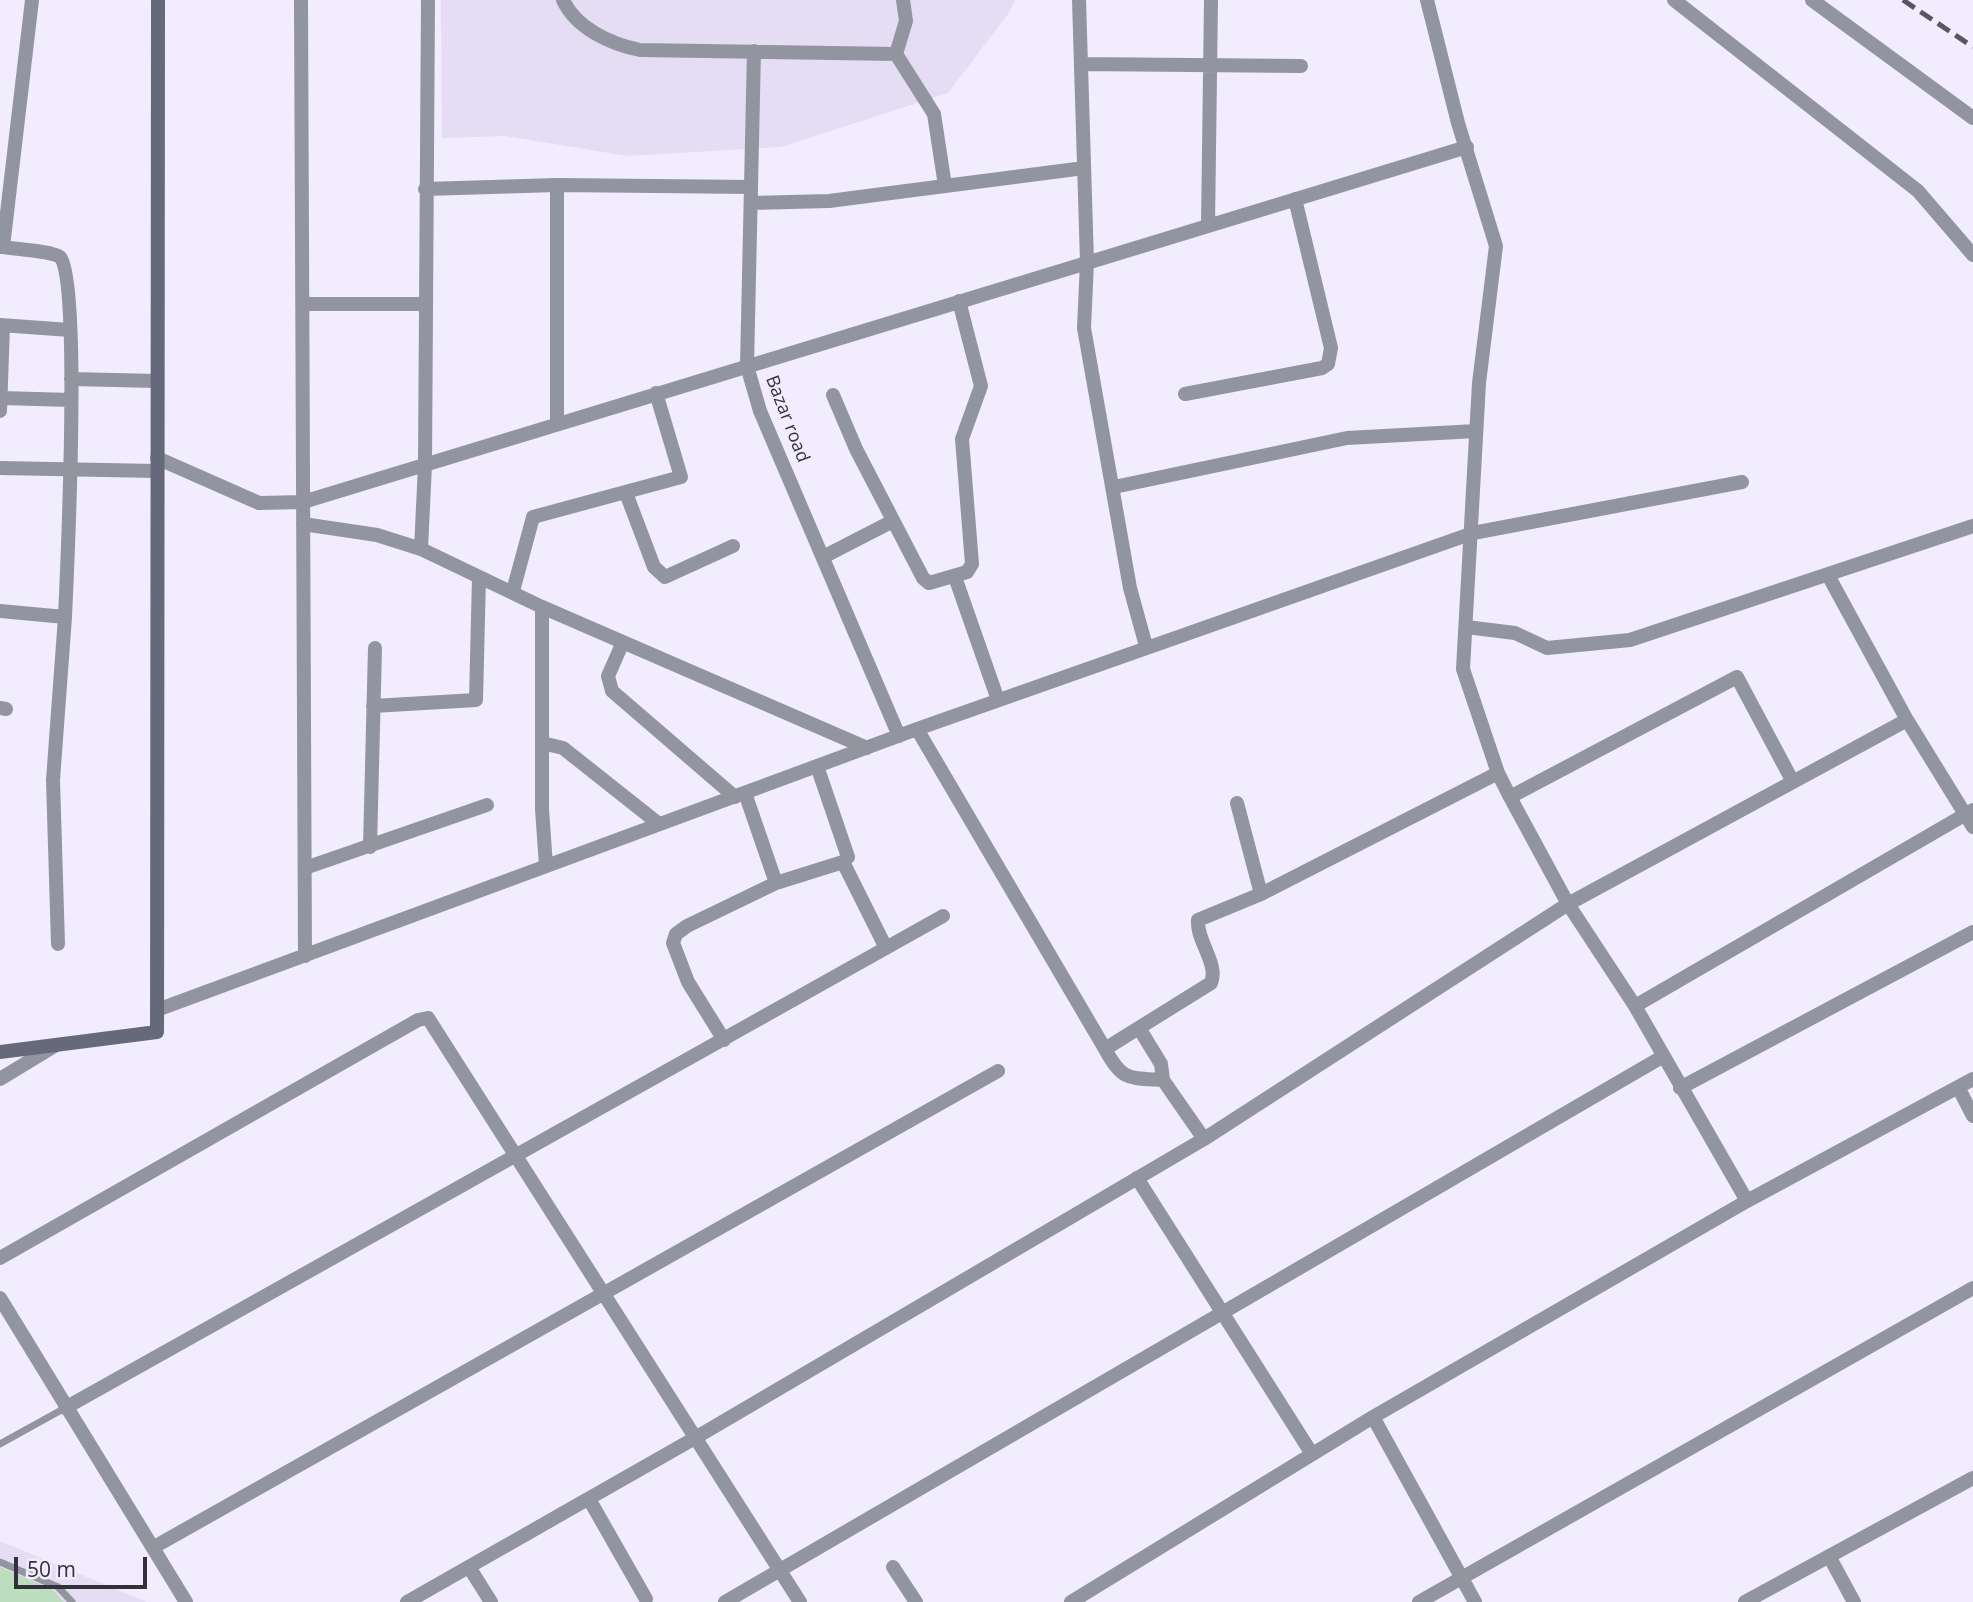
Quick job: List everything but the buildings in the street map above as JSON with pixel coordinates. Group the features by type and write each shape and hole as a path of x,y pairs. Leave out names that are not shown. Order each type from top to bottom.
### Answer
{"street":[{"path":"32,0 1,247 56,256 63,260 70,330 72,469 53,780 58,944"},
{"path":"0,1052 157,1032 158,0"},
{"path":"301,0 305,956"},
{"path":"421,550 425,465 428,0"},
{"path":"563,0 570,14 581,25 627,47 896,54"},
{"path":"903,0 906,21 896,54 934,114 945,186"},
{"path":"1079,0 1087,262 1084,328 1130,588 1146,646"},
{"path":"1208,226 1211,0"},
{"path":"1427,0 1458,123 1496,246 1476,431 1473,533 1463,669 1498,774 1510,797 1568,904 1636,1006 1662,1057 1747,1201"},
{"path":"1674,0 1918,191 1973,255"},
{"path":"1812,0 1973,118"},
{"name":"Bazar road","path":"754,51 747,366 760,411 899,736"},
{"path":"1081,64 1301,66"},
{"path":"0,468 72,469 156,465 259,503 303,502 1467,147"},
{"path":"751,203 829,201 1084,168"},
{"path":"425,189 557,185 751,187"},
{"path":"557,185 557,424"},
{"path":"1185,394 1322,368 1328,364 1331,348 1295,199"},
{"path":"834,395 856,449 923,578 929,583 955,578 967,572 972,564 962,439 981,386 958,301"},
{"path":"302,304 425,304"},
{"path":"0,411 2,326 70,330"},
{"path":"71,379 157,382"},
{"path":"513,591 533,517 681,477 656,393"},
{"path":"1,398 71,400"},
{"path":"1114,486 1347,438 1476,431"},
{"path":"157,1010 917,729 1146,646 1473,533 1742,482"},
{"path":"626,493 654,567 665,577 733,546"},
{"path":"823,557 893,520"},
{"path":"303,524 377,535 421,550 513,591 542,607 867,748"},
{"path":"1466,627 1515,632 1547,648 1630,640 1973,526"},
{"path":"1636,1006 1970,817 1907,720 1829,576"},
{"path":"373,706 476,700 479,577"},
{"path":"955,578 998,700"},
{"path":"542,607 542,809 546,866"},
{"path":"0,611 65,617"},
{"path":"623,642 608,676 612,691 740,795 776,883"},
{"path":"370,847 375,648"},
{"path":"1510,797 1737,677 1794,782"},
{"path":"407,1602 695,1438 1204,1139 1568,904 1907,720"},
{"path":"917,729 1116,1070 1126,1077 1163,1080"},
{"path":"542,743 563,748 659,824"},
{"path":"723,1040 688,982 673,943 676,934 687,926 776,883 843,862 847,853 817,766"},
{"path":"1105,1049 1213,979 1198,928 1200,917 1261,894 1498,774"},
{"path":"1237,803 1261,894"},
{"path":"305,867 487,805"},
{"path":"843,862 886,948"},
{"path":"65,1408 943,916"},
{"path":"1680,1088 1973,932"},
{"path":"0,1258 428,1018 514,1158 800,1602"},
{"path":"1139,1028 1158,1058 1163,1080 1204,1139"},
{"path":"0,1079 57,1045"},
{"path":"725,1602 1662,1057"},
{"path":"154,1547 998,1070"},
{"path":"1078,1600 1373,1418 1747,1201 1973,1079"},
{"path":"1958,1087 1973,1115"},
{"path":"1137,1178 1312,1454"},
{"path":"1419,1602 1460,1576 1973,1287"},
{"path":"0,1298 186,1602"},
{"path":"1373,1418 1475,1602"},
{"path":"1745,1602 1973,1478"},
{"path":"589,1499 646,1599"},
{"path":"1829,1556 1854,1602"},
{"path":"469,1567 491,1602"},
{"path":"893,1567 916,1602"}],"lane":[{"path":"0,1444 65,1408"},
{"path":"0,1562 58,1587 72,1602"}],"shaded area":[{"path":"441,0 1015,0 1008,14 948,93 781,147 627,156 506,136 442,138"},
{"path":"0,1541 147,1602 0,1602"}],"green space":[{"path":"0,1567 52,1589 64,1602 0,1602"}],"railway":[{"path":"1903,0 1973,47"}]}
